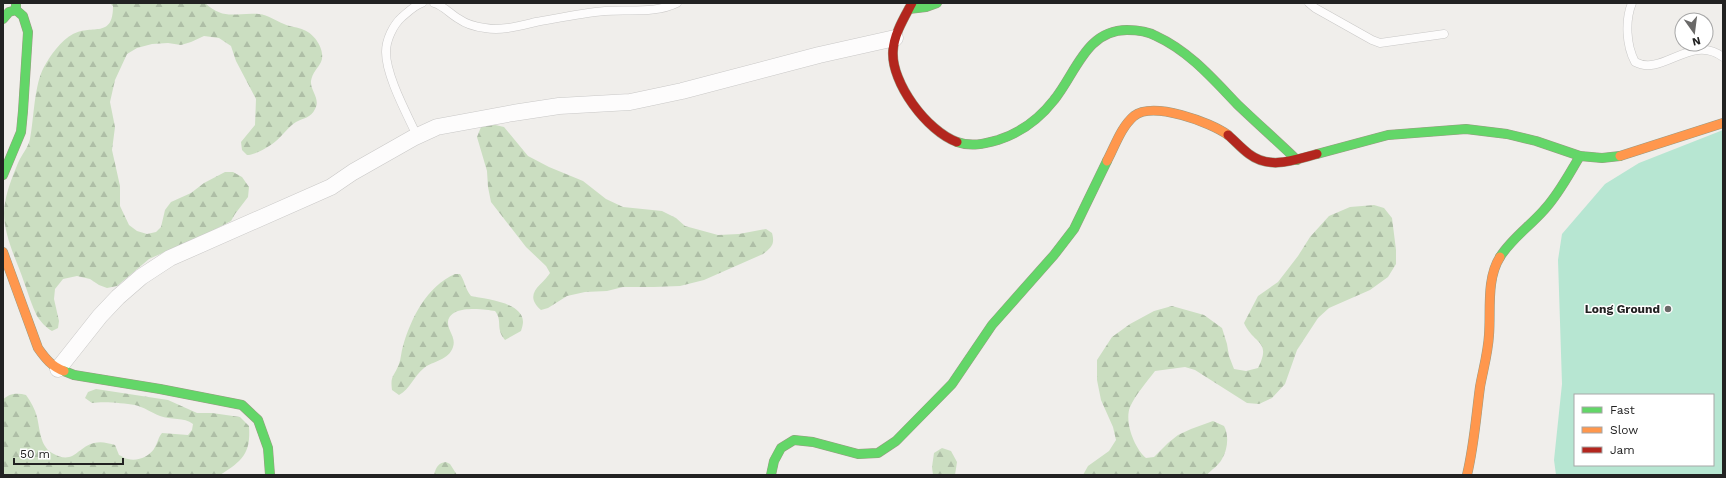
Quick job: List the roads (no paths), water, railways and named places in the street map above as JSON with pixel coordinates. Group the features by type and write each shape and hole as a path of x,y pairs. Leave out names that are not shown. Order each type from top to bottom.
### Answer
{"main road":[{"path":"938,3 926,7 910,6 895,38 892,49 895,70 907,93 925,120 939,134 955,142 976,145 1003,138 1028,125 1046,109 1061,91 1074,69 1091,46 1105,34 1120,30 1143,31 1165,40 1185,53 1268,134 1297,160"},
{"path":"3,19 16,7 23,16 28,32 21,132 3,175"},
{"path":"771,475 774,461 781,448 794,440 813,442 858,454 878,453 896,441 952,384 992,325 1054,255 1074,229 1124,127 1134,115 1146,110 1168,112 1210,125 1225,133 1250,156 1260,161 1272,163 1297,160 1388,135 1466,129 1522,138 1580,156 1602,158 1620,156 1723,123"},
{"path":"1467,475 1473,450 1480,387 1489,338 1492,283 1495,265 1505,248 1545,209 1563,185 1580,156"},
{"path":"3,252 38,348 47,360 58,370 74,375 160,389 242,405 258,420 268,448 270,475"}],"street":[{"path":"58,370 100,316 118,296 141,277 170,258 331,187 353,172 417,136 437,127 559,106 630,102 682,91 819,55 895,38"}],"lane":[{"path":"417,136 388,68 386,53 388,41 397,22 408,11 422,3"},
{"path":"434,3 446,8 460,20 495,30 566,16 604,11 669,7 677,3"},
{"path":"1310,3 1327,15 1380,43 1444,34"},
{"path":"1632,3 1628,13 1628,25 1630,47 1635,62 1642,66 1653,65 1700,49 1717,52 1723,57"}],"place":[{"name":"Long Ground","path":"1668,309"}]}
